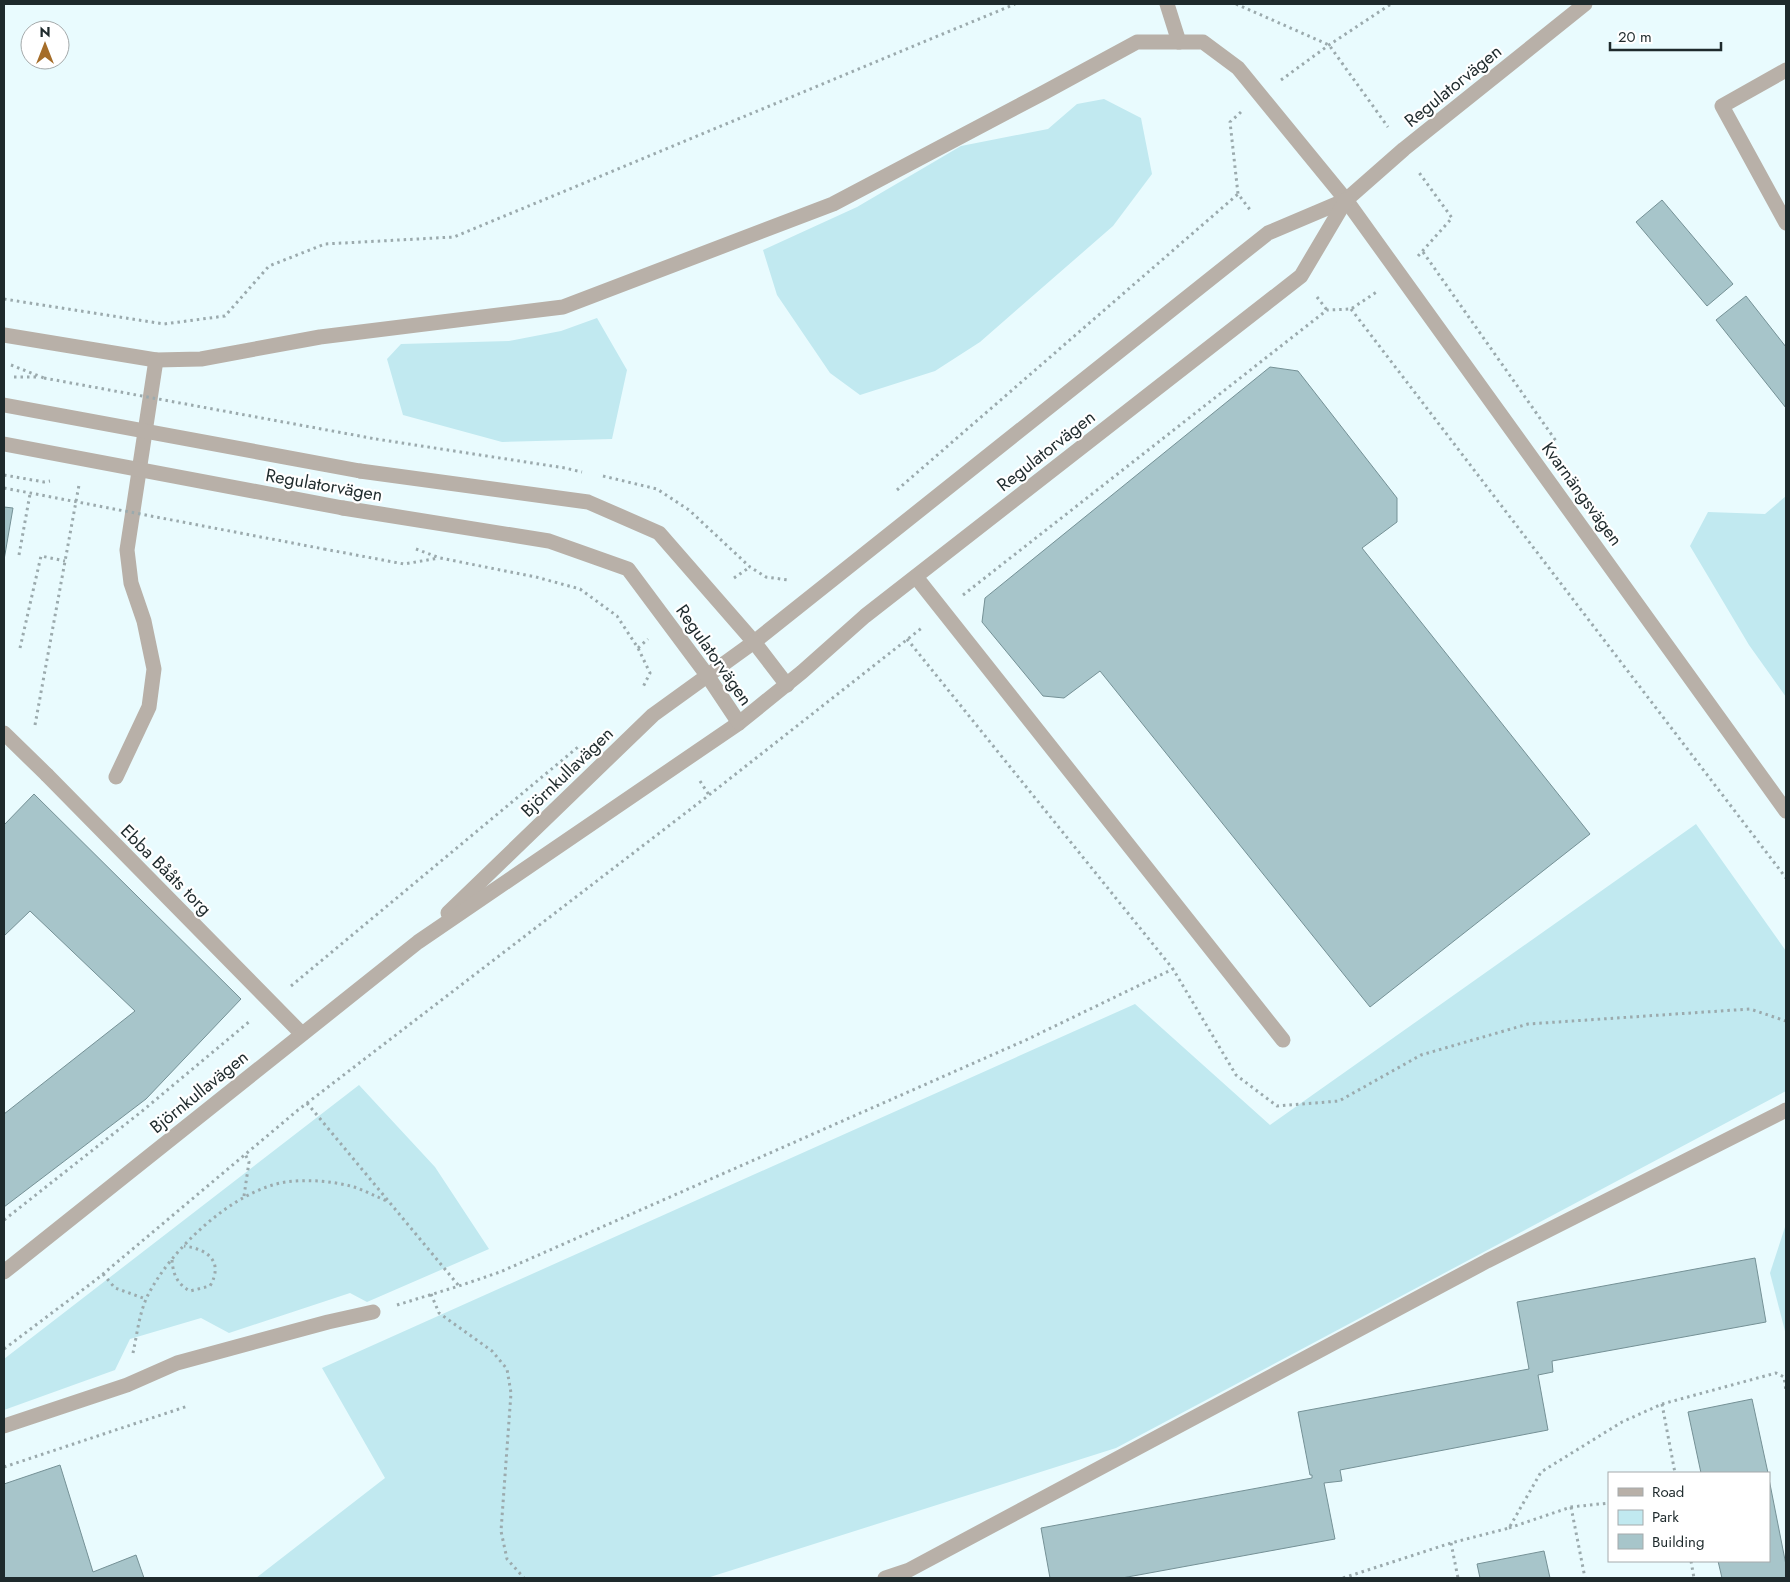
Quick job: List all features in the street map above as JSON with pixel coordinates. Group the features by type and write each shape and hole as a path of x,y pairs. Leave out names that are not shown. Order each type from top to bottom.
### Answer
{"street":[{"path":"1167,4 1179,42"},
{"name":"Regulatorvägen","path":"4,444 343,508 549,541 628,569 707,675 739,723 787,685 865,616 1301,276 1346,200 1404,149 1585,4"},
{"name":"Kvarnängsvägen","path":"4,335 156,360 201,359 320,337 563,307 834,204 1136,42 1203,42 1238,68 1346,200 1786,811"},
{"path":"1786,70 1722,106 1786,223"},
{"name":"Regulatorvägen","path":"4,405 360,471 588,502 658,533 754,642 1268,233 1346,200"},
{"path":"116,777 149,707 154,669 144,621 130,583 127,550 156,360"},
{"path":"916,577 1283,1040"},
{"path":"754,642 787,685"},
{"name":"Björnkullavägen","path":"418,942 653,715 754,642"},
{"name":"Björnkullavägen","path":"4,1272 418,942 739,723"},
{"name":"Ebba Bååts torg","path":"4,733 302,1034"},
{"path":"886,1578 909,1570 1487,1261 1786,1110"},
{"path":"4,1426 127,1385 177,1363 328,1322 373,1312"}],"path":[{"path":"4,299 164,324 226,316 269,266 325,244 454,238 1015,4"},
{"path":"1236,4 1329,45 1452,218 1422,252"},
{"path":"1329,45 1392,4"},
{"path":"895,492 1238,194 1230,122"},
{"path":"4,1349 103,1274 307,1103 701,801 1327,310 1351,309 1786,878"},
{"path":"126,397 156,360"},
{"path":"4,363 44,378"},
{"path":"14,377 44,378 376,439 583,472"},
{"path":"602,476 657,489 689,510 750,567 766,578 788,580 796,574"},
{"path":"34,732 80,477"},
{"path":"4,488 404,564 440,558 580,589 617,616 638,648 650,673 640,695"},
{"path":"19,555 30,494"},
{"path":"20,648 41,556 65,561"},
{"path":"908,639 1173,969 1236,1075 1277,1106 1339,1101 1421,1055 1528,1024 1750,1009 1786,1021"},
{"path":"4,1220 141,1112 578,746"},
{"path":"373,1312 500,1272 1026,1040 1173,969"},
{"path":"307,1103 459,1286"},
{"path":"244,1196 249,1162 245,1154"},
{"path":"127,1385 146,1299 162,1271 183,1246 244,1196 286,1182 325,1182 354,1187 389,1202"},
{"path":"172,1260 173,1271 183,1287 190,1291 210,1286 216,1277 216,1267 209,1255 198,1248 183,1246"},
{"path":"103,1274 115,1288 146,1299"},
{"path":"431,1294 439,1313 492,1351 507,1369 511,1393 501,1531 507,1559 524,1578"},
{"path":"1509,1528 1541,1472 1622,1422 1662,1404 1776,1374 1784,1377 1786,1391"},
{"path":"1662,1404 1675,1472"},
{"path":"4,1466 188,1406"},
{"path":"1343,1578 1451,1542 1509,1528 1572,1507 1608,1503"},
{"path":"1572,1507 1585,1578"},
{"path":"1451,1542 1458,1578"},
{"path":"1691,1562 1694,1578"}],"green space":[{"path":"1104,99 1141,118 1152,174 1113,226 980,342 935,371 860,395 830,373 777,295 763,250 857,207 961,146 1048,129 1077,104"},
{"path":"597,318 627,370 612,439 502,442 403,415 387,359 401,344 509,341 561,331"},
{"path":"1786,496 1786,697 1749,645 1690,546 1708,512 1765,514"},
{"path":"1696,824 1786,951 1786,1091 1116,1448 707,1578 256,1578 385,1478 322,1368 1135,1004 1270,1125"},
{"path":"359,1085 435,1167 489,1249 367,1302 350,1293 229,1333 201,1318 130,1339 115,1370 4,1410 4,1359"},
{"path":"1786,1224 1786,1335 1770,1273"}],"building":[{"path":"1662,200 1733,284 1707,306 1636,222"},
{"path":"1746,296 1786,347 1786,408 1716,320"},
{"path":"1270,367 1298,371 1397,498 1397,522 1362,548 1590,834 1370,1007 1100,671 1064,698 1043,696 982,622 985,598"},
{"path":"4,507 13,508 4,560"},
{"path":"34,794 241,999 146,1099 4,1207 4,1114 135,1011 30,911 4,936 4,825"},
{"path":"1755,1258 1766,1322 1552,1361 1553,1372 1538,1375 1548,1430 1340,1470 1342,1481 1324,1483 1335,1539 1122,1578 1050,1578 1041,1528 1312,1478 1298,1412 1529,1369 1517,1302"},
{"path":"1752,1399 1768,1472 1701,1472 1688,1412"},
{"path":"60,1465 93,1572 136,1555 144,1578 4,1578 4,1484"},
{"path":"1770,1484 1786,1565 1786,1578 1722,1578 1718,1562 1770,1562"},
{"path":"1544,1551 1550,1578 1480,1578 1477,1564"}]}
